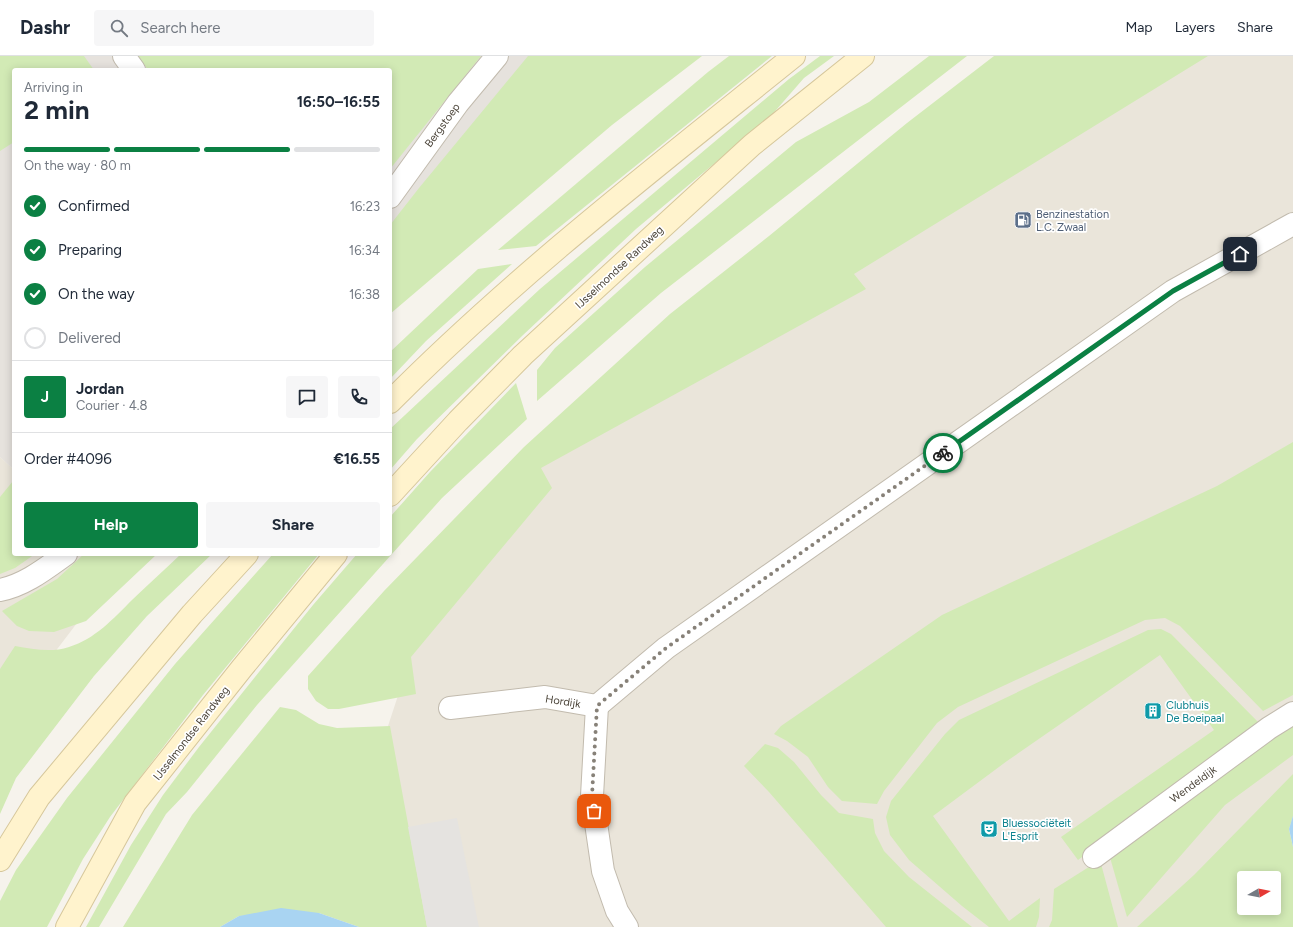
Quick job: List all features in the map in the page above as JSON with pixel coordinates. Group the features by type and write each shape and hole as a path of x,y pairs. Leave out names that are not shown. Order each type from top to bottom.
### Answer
{"main road":[{"path":"392,400 430,362 544,259 794,56"},
{"name":"IJsselmondse Randweg","path":"392,493 458,421 529,349 752,145 863,56"},
{"path":"0,860 39,797 192,614 245,556"},
{"name":"IJsselmondse Randweg","path":"67,927 135,803 242,668 334,556"}],"street":[{"path":"124,56 133,68"},
{"name":"Bergstoep","path":"392,194 458,103 497,56"},
{"name":"Hordijk","path":"450,708 545,697 597,706 666,648 1173,291 1293,224"},
{"path":"0,590 10,588 32,578 63,556"},
{"path":"597,706 592,796 603,871 617,911 627,927"},
{"name":"Wendeldijk","path":"1094,856 1269,728 1293,713"}],"shaded area":[{"path":"0,56 681,56 392,286 392,68 12,68 12,468 0,457"},
{"path":"1047,56 1293,56 1293,824 1261,854 1247,871 1237,871 1237,883 1200,927 423,927 388,726 412,653 518,455"},
{"path":"0,457 12,468 12,556 112,556 122,564 0,724"},
{"path":"457,818 479,927 427,927 408,827"}],"green space":[{"path":"0,56 84,56 93,68 12,68 12,143 0,151"},
{"path":"138,56 481,56 392,167 392,68 147,68"},
{"path":"528,56 702,56 612,125 392,312 392,222"},
{"path":"729,56 772,56 536,246 498,250 708,72"},
{"path":"820,56 834,56 804,78 770,117 636,229 522,336 417,439 392,468 392,427 540,289 789,79"},
{"path":"929,56 967,56 661,293 537,401 537,370 555,348 645,267 796,142 869,102"},
{"path":"994,56 1208,56 854,274 866,289 541,468 552,488 411,657 416,694 339,709 328,709 316,701 308,689 308,676 384,591 524,447 670,314 769,236 907,123"},
{"path":"512,264 426,341 392,377 392,350 478,269"},
{"path":"516,383 527,419 442,498 392,554 392,515 430,472"},
{"path":"1293,442 1293,695 1263,711 1180,626 1165,618 1145,620 958,707 937,723 884,791 877,804 842,801 828,787 808,757 787,741 774,734 781,726 942,615 1217,486"},
{"path":"12,482 12,556 32,556 15,568 0,574 0,497"},
{"path":"82,556 155,556 86,621 54,632 29,631 17,626 2,611 57,579"},
{"path":"179,556 210,556 147,616 94,676 16,778 0,814 0,669 15,646 42,650 56,650 69,647 87,639 103,628"},
{"path":"271,556 317,556 203,695 110,817 83,859 47,927 0,927 0,901 16,870 67,798 175,664"},
{"path":"355,556 390,556 257,705 187,792 166,814 99,927 86,927 131,845 163,795 199,747 313,605"},
{"path":"1161,629 1171,634 1261,725 1078,860 1061,837 1214,730 1160,655 1007,761 933,816 1009,921 1040,898 1039,917 1036,927 989,927 962,906 909,860 890,835 886,817 891,801 945,734 959,720 1148,630"},
{"path":"280,707 296,710 319,724 337,728 390,726 427,927 359,927 319,913 239,916 220,927 123,927 192,815"},
{"path":"1293,720 1293,755 1225,805 1127,917 1109,854"},
{"path":"765,744 778,748 794,762 821,795 839,813 873,819 875,833 884,851 909,877 972,927 886,927 769,792 744,766"},
{"path":"1293,774 1293,816 1289,829 1293,847 1293,927 1137,927 1194,875"},
{"path":"1100,860 1118,927 1049,927 1052,920 1054,889"}],"water":[{"path":"1293,816 1293,847 1289,829"},
{"path":"281,908 319,913 359,927 220,927 239,916"}],"way so far":[{"path":"594,811 592,796 597,706 666,648 943,453"}],"place":[{"name":"Benzinestation L.C. Zwaal","path":"1023,220"},
{"name":"Clubhuis De Boeipaal","path":"1153,711"},
{"name":"Bluessociëteit L'Esprit","path":"989,829"}],"route":[{"path":"943,453 1173,291 1240,254"}]}
